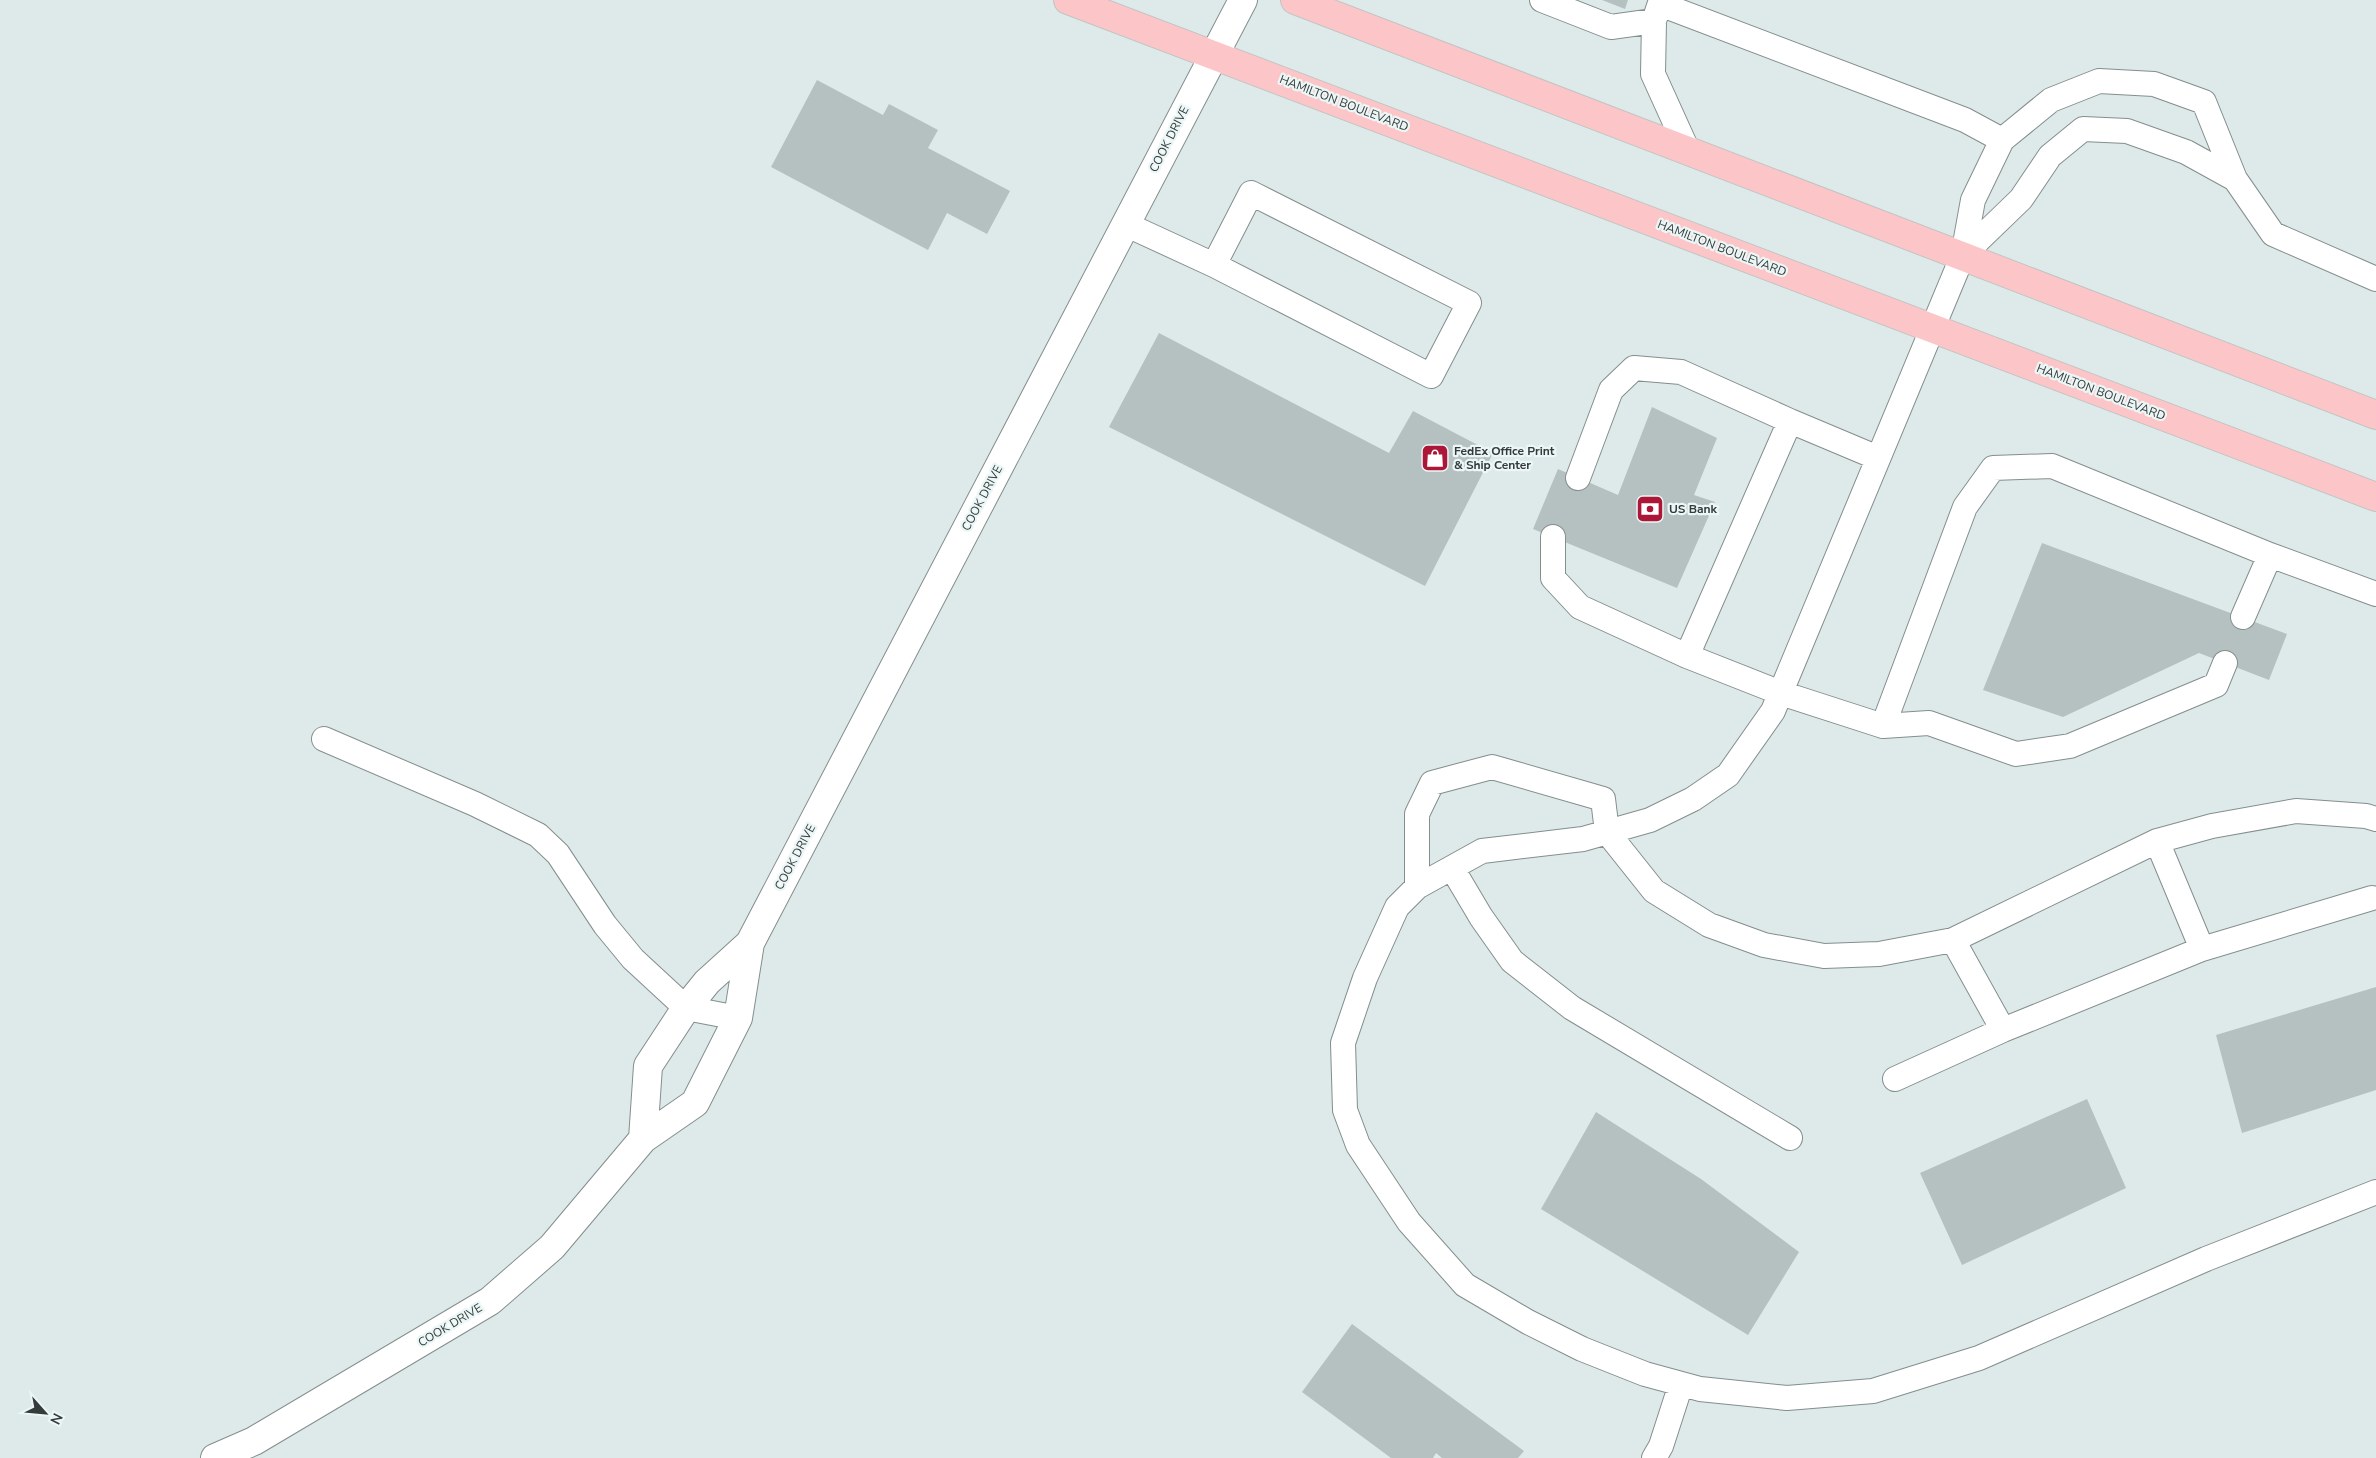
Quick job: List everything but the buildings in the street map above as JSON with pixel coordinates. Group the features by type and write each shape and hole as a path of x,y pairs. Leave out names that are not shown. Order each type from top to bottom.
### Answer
{"main road":[{"name":"HAMILTON BOULEVARD","path":"1068,0 2376,497"},
{"path":"1295,0 2376,415"}],"street":[{"name":"COOK DRIVE","path":"215,1458 254,1441 490,1301 552,1247 643,1139 695,1102 738,1018 750,943 1186,107 1216,55 1243,0"},
{"name":"COOK DRIVE","path":"643,1139 648,1066 686,1008 707,982 750,943"}],"lane":[{"path":"1542,0 1611,27 1658,8 1965,120 2002,140"},
{"path":"1658,8 1653,74 1687,149"},
{"path":"2376,279 2273,234 2235,179 2204,102 2154,84 2099,81 2051,100 2002,140 1973,200 1963,255 1781,693 1773,711 1728,776 1693,799 1650,820 1583,839 1482,851 1417,887 1397,907 1364,978 1343,1043 1345,1110 1358,1145 1409,1222 1465,1285 1528,1322 1582,1349 1645,1374 1700,1389 1788,1398 1873,1391 1979,1358 2206,1259 2376,1192"},
{"path":"1963,255 2021,199 2050,156 2084,129 2127,132 2186,152 2235,179"},
{"path":"1125,224 1214,266 1431,376 1469,303 1251,193 1214,266"},
{"path":"1578,478 1612,390 1634,368 1681,372 1878,458"},
{"path":"1687,656 1790,421"},
{"path":"1882,726 1965,507 1993,468 2052,466 2270,555 2376,594"},
{"path":"1553,537 1553,578 1580,607 1687,656 1781,693 1882,726 1929,723 2016,754 2070,746 2216,685 2225,663"},
{"path":"2244,617 2270,555"},
{"path":"324,739 476,804 538,835 558,854 605,925 633,958 686,1008 738,1018"},
{"path":"1417,887 1417,814 1432,783 1492,767 1603,799 1607,832 1654,891 1709,925 1764,945 1833,956 1879,954 1953,940 2157,841 2212,826 2296,811 2376,819"},
{"path":"2157,841 2202,949"},
{"path":"1452,868 1481,916 1512,961 1572,1008 1790,1138"},
{"path":"1896,1079 2002,1030 2202,949 2372,898"},
{"path":"1953,940 2002,1030"},
{"path":"1654,1458 1661,1446 1681,1384"}],"place":[{"name":"FedEx Office Print & Ship Center","path":"1435,458"},
{"name":"US Bank","path":"1650,509"}]}
